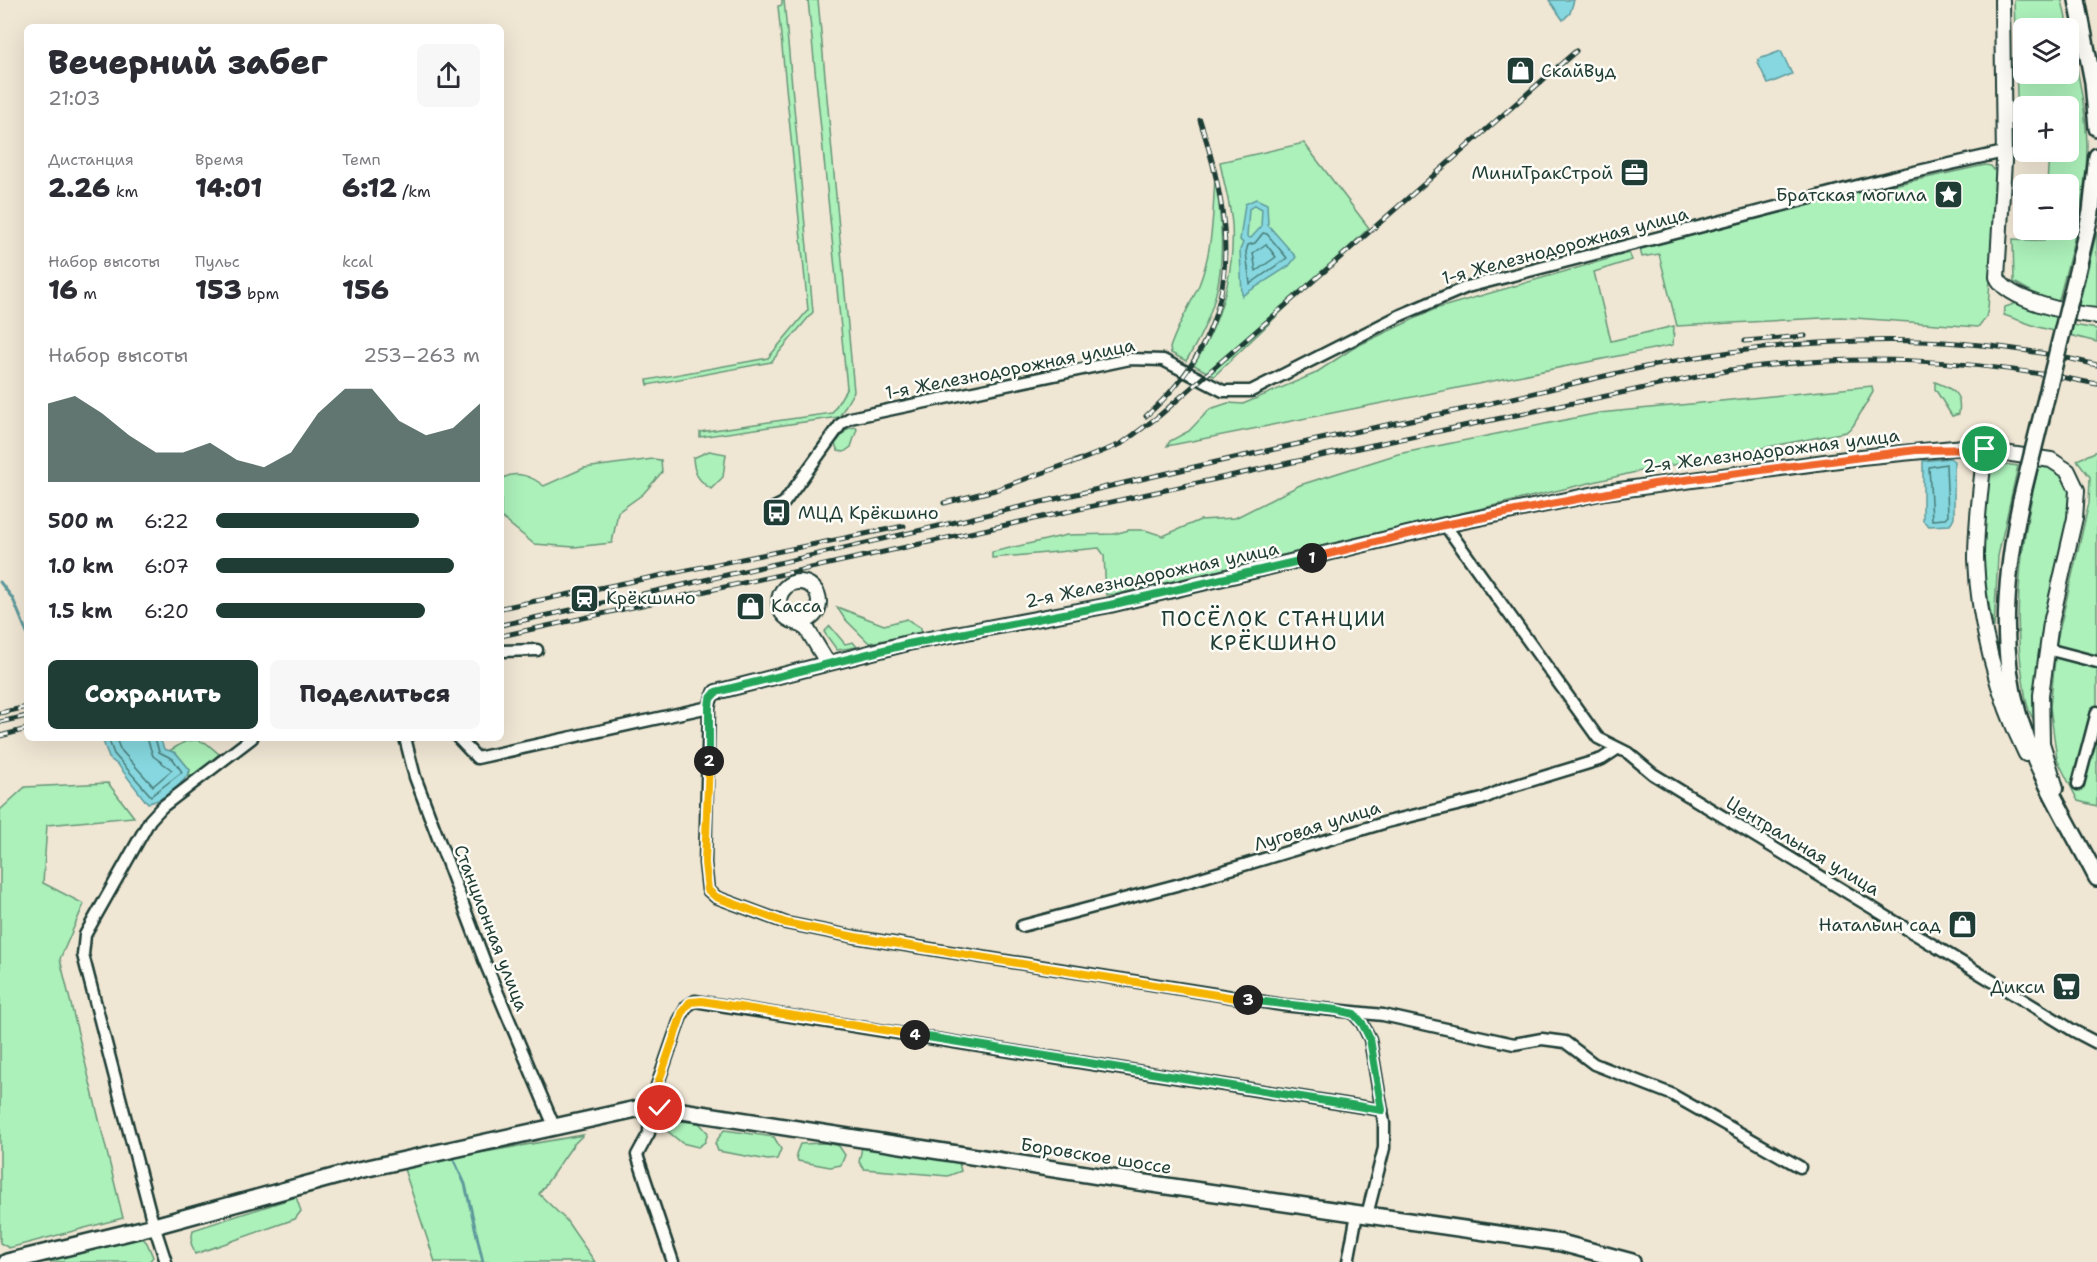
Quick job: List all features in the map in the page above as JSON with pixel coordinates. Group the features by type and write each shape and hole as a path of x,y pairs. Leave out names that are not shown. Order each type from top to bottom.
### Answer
{"main road":[{"path":"2077,0 2093,82 2097,128"},
{"path":"2097,156 2091,212 2021,500 2011,557 2007,600 2013,687 2028,740 2097,878"},
{"name":"Боровское шоссе","path":"154,1226 359,1170 650,1107 1561,1243 1632,1262"},
{"path":"7,1262 154,1226"}],"street":[{"path":"2002,0 2004,152 1997,272 2000,283 2018,294 2055,309 2097,316"},
{"name":"1-я Железнодорожная улица","path":"774,508 790,495 842,424 854,417 1130,359 1163,360 1220,390 1232,393 1251,391 1401,315 1467,287 1900,175 2004,152"},
{"path":"1985,449 1977,520 1977,575 1995,670 2018,736 2041,782 2072,829"},
{"name":"2-я Железнодорожная улица","path":"709,707 710,699 716,692 827,662 936,638 1110,605 1444,525 1654,484 1916,450 1985,449 2055,461 2068,471 2075,483 2077,504 2047,648 2041,696 2042,743 2048,770 2072,829"},
{"name":"Центральная улица","path":"1444,525 1592,732 1605,743 1628,753 1653,774 2074,1032 2097,1043"},
{"path":"804,623 827,662"},
{"path":"2047,648 2097,662"},
{"path":"504,651 537,650"},
{"path":"461,741 477,758 709,707 705,863 708,890 716,897 778,920 855,937 1283,1005 1337,1010 1354,1014 1383,1015 1514,1044 1542,1039 1565,1042 1594,1064 1671,1094 1800,1167"},
{"path":"2078,784 2097,712"},
{"path":"166,1262 154,1226 83,955 86,935 150,820 162,807 248,741"},
{"name":"Станционная улица","path":"406,741 415,777 482,954 554,1126"},
{"name":"Луговая улица","path":"1022,926 1184,883 1387,822 1482,799 1507,788 1602,759 1617,749"},
{"path":"673,1262 637,1155 649,1133 650,1107 683,1011 690,1002 1382,1110"},
{"path":"1348,1262 1384,1148 1382,1110 1370,1039 1362,1023 1354,1014"}],"green space":[{"path":"782,0 784,0 813,312 771,362 648,385 647,380 768,358 808,310 778,6 782,5"},
{"path":"808,0 818,0 854,391 839,417 700,437 700,432 832,413 847,388"},
{"path":"2014,0 2062,0 2066,18 2015,18"},
{"path":"2079,79 2087,145 2084,187 2079,213 2079,174 2048,174 2048,162 2079,162 2079,96 2017,96 2017,84 2079,84"},
{"path":"1304,143 1369,228 1214,376 1194,365 1218,315 1224,298 1231,261 1232,224 1220,162"},
{"path":"1985,165 1991,166 1997,174 1988,309 1986,317 1978,327 1841,317 1677,326 1659,254 1642,257 1640,249 1825,200"},
{"path":"1215,175 1221,226 1220,271 1209,315 1186,361 1171,353 1170,348 1204,272 1212,231"},
{"path":"2097,231 2097,310 2078,309"},
{"path":"2013,240 2073,240 2056,312 2043,298 2014,282"},
{"path":"1629,253 1632,260 1594,272 1611,341 1674,326 1673,345 1167,446 1170,441 1189,431 1210,409 1228,403 1243,404 1314,374 1355,347 1435,309"},
{"path":"2020,302 2073,325 2097,329 2097,342 2038,327 2004,315 2005,307"},
{"path":"1935,382 1952,390 1958,397 1959,414 1952,416 1935,389"},
{"path":"1872,386 1873,392 1853,426 1846,432 1636,472 1118,594 1106,595 1104,555 1099,548 992,558 992,552 1067,535 1114,534 1129,530 1145,530 1163,536 1200,520 1235,518 1300,485 1398,454 1599,413"},
{"path":"855,427 857,429 851,447 844,452 838,451 835,444 847,429"},
{"path":"709,451 726,454 723,477 711,489 698,476 693,458"},
{"path":"2097,451 2097,806 2078,801 2057,759 2050,707 2057,640 2089,503 2090,477 2077,460"},
{"path":"653,459 661,460 662,472 643,494 618,512 612,543 574,547 534,544 504,519 504,478 524,475 544,486 584,468"},
{"path":"2040,460 2057,465 2075,492 2035,722 2025,696 2018,624 2024,541"},
{"path":"2003,464 2018,466 1998,556 1994,628 1984,568 1984,506 1989,466"},
{"path":"837,607 884,625 907,619 921,628 921,633 869,643 844,618"},
{"path":"830,626 845,644 853,642 857,647 837,650 824,632"},
{"path":"186,741 200,741 219,754 187,783 190,770 176,753 169,751"},
{"path":"108,783 134,817 47,825 43,883 84,904 60,959 123,1218 9,1248 0,1243 0,810 25,787"},
{"path":"661,1119 699,1123 708,1133 705,1142 698,1147 682,1143 660,1125"},
{"path":"724,1130 774,1137 781,1149 777,1159 768,1160 718,1151 715,1143"},
{"path":"583,1135 573,1145 539,1194 566,1220 595,1262 435,1262 403,1166"},
{"path":"825,1143 839,1146 845,1155 841,1165 830,1167 798,1161 796,1154 800,1144"},
{"path":"862,1147 959,1163 961,1171 948,1176 864,1169 859,1162"},
{"path":"296,1197 301,1211 295,1219 195,1254 191,1243 193,1230"},
{"path":"141,1236 153,1257 149,1262 34,1262"}],"water":[{"path":"1549,0 1574,0 1570,13 1563,20"},
{"path":"1781,51 1792,74 1768,84 1758,63 1759,59"},
{"path":"1256,199 1267,204 1268,225 1296,257 1289,266 1242,296 1240,250 1243,243 1240,240 1245,204","holes":["1255,205 1262,209 1261,227 1251,238 1247,237 1249,209"]},
{"path":"1950,458 1954,461 1954,517 1950,525 1929,526 1923,521 1923,461"},
{"path":"103,741 161,741 164,749 176,753 190,770 183,781 172,791 147,803 119,766 109,758"}],"waterway":[{"path":"0,582 13,599 24,626"},
{"path":"454,1160 465,1184 483,1262"}],"railway":[{"path":"1073,463 1121,444 1159,416 1576,51"},
{"path":"1146,416 1178,383 1201,350 1215,315 1223,278 1225,241 1221,202 1200,120"},
{"path":"1745,341 1805,336"},
{"path":"504,624 1201,466 1694,358 1777,346 1915,341 2007,348 2097,365"},
{"path":"504,635 1325,455 1730,370 1824,361 1914,361 2005,369 2097,384"},
{"path":"944,503 995,490 1081,459"},
{"path":"504,607 904,526"},
{"path":"0,713 24,708"},
{"path":"0,722 24,717"},
{"path":"0,736 24,730"}],"place":[{"name":"СкайВуд","path":"1520,71"},
{"name":"МиниТракСтрой","path":"1634,173"},
{"name":"Братская могила","path":"1948,195"},
{"name":"МЦД Крёкшино","path":"777,513"},
{"name":"Крёкшино","path":"585,598"},
{"name":"Касса","path":"750,606"},
{"name":"Натальин сад","path":"1962,925"},
{"name":"Дикси","path":"2066,987"}],"district":[{"name":"ПОСЁЛОК СТАНЦИИ КРЁКШИНО","path":"1274,631"}],"route":[{"path":"660,1108 650,1107 683,1011 690,1002 702,1001 1382,1110 1370,1039 1362,1023 1354,1014 1337,1010 1283,1005 855,937 786,923 711,894 706,881 705,863 709,782 709,707 710,699 716,692 816,665 908,644 1110,605 1444,525 1605,492 1916,450 1964,447 1985,449"}]}
